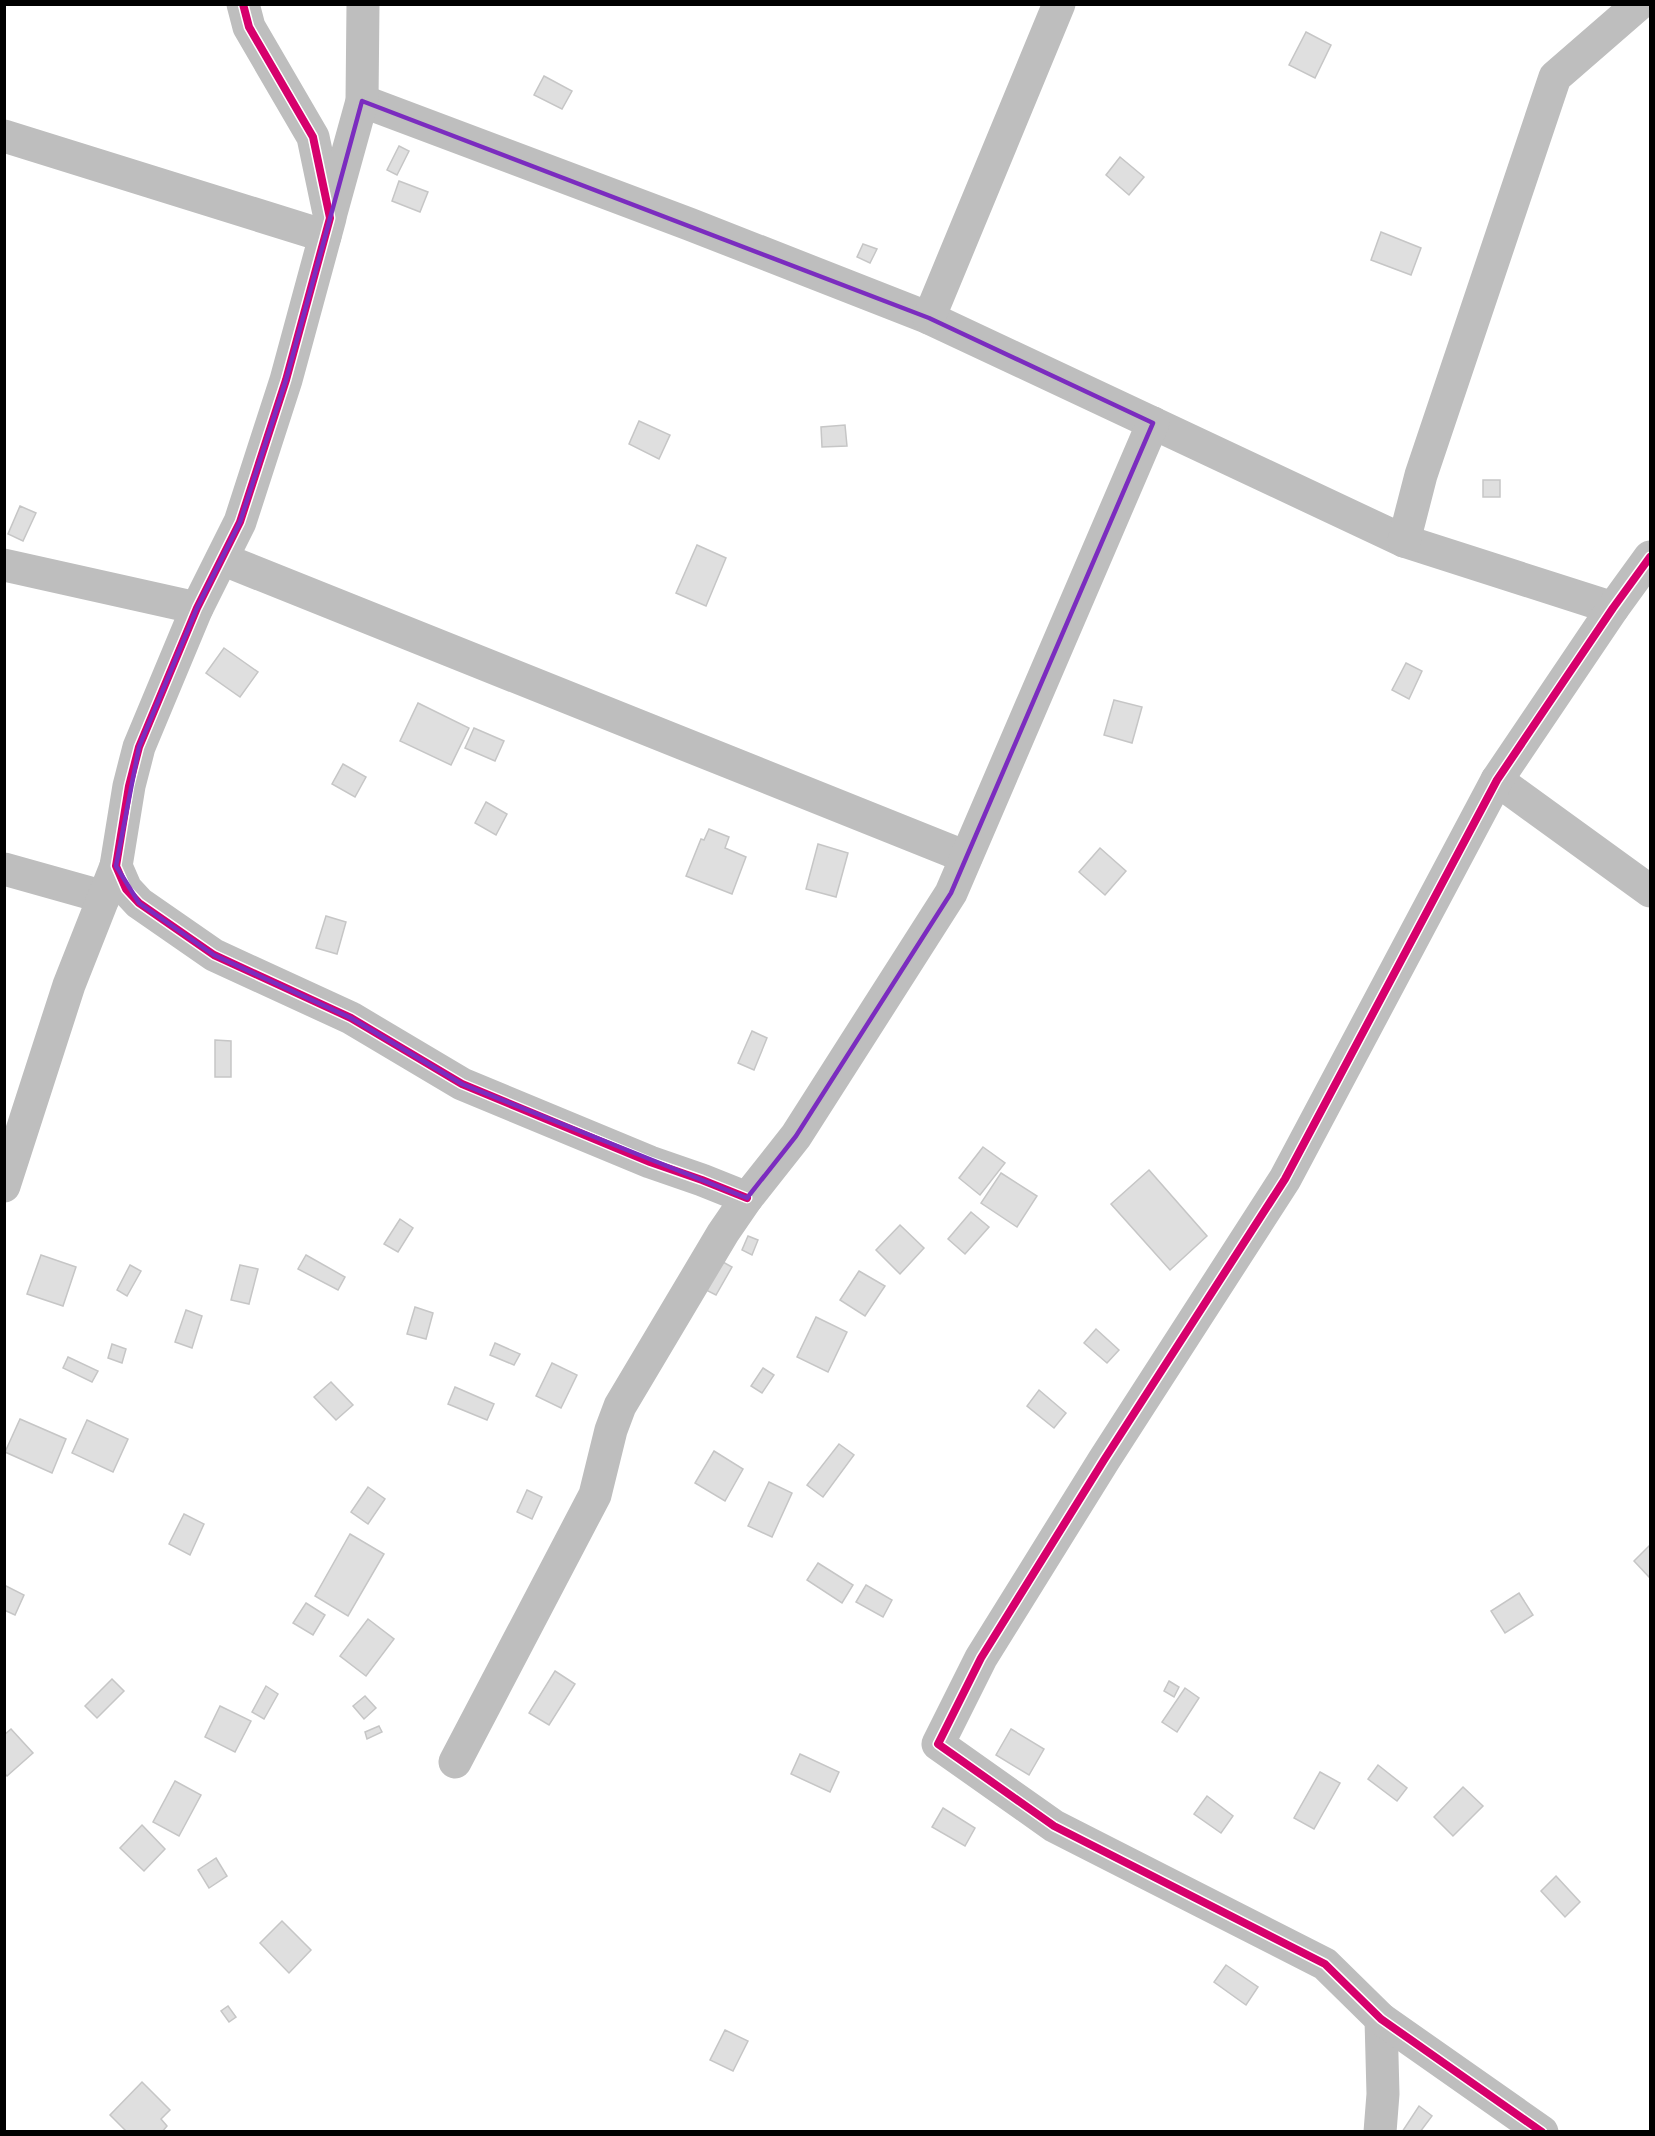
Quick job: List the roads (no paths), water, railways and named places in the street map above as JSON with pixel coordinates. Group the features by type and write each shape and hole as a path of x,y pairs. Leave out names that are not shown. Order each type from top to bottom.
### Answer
{"street":[{"path":"243,4 249,27 313,137 328,227"},
{"path":"4,1186 69,985 116,866 129,786 139,747 197,608 240,522 286,380 362,101 363,4"},
{"path":"929,318 1059,4"},
{"path":"1404,541 1421,475 1555,77 1639,4"},
{"path":"362,101 678,220 929,318 1404,541 1613,608"},
{"path":"4,136 328,227"},
{"path":"455,1762 595,1495 610,1430 620,1406 723,1233 747,1198 796,1136 951,893 1153,423"},
{"path":"1542,2132 1380,2019 1325,1964 1054,1826 938,1744 981,1658 1104,1460 1285,1179 1497,780 1650,557"},
{"path":"222,559 966,857"},
{"path":"4,565 197,608"},
{"path":"1497,780 1650,891"},
{"path":"116,866 126,889 139,903 214,955 351,1018 462,1084 640,1158 747,1198"},
{"path":"4,869 104,897"},
{"path":"1380,2019 1383,2094 1380,2132"}]}
